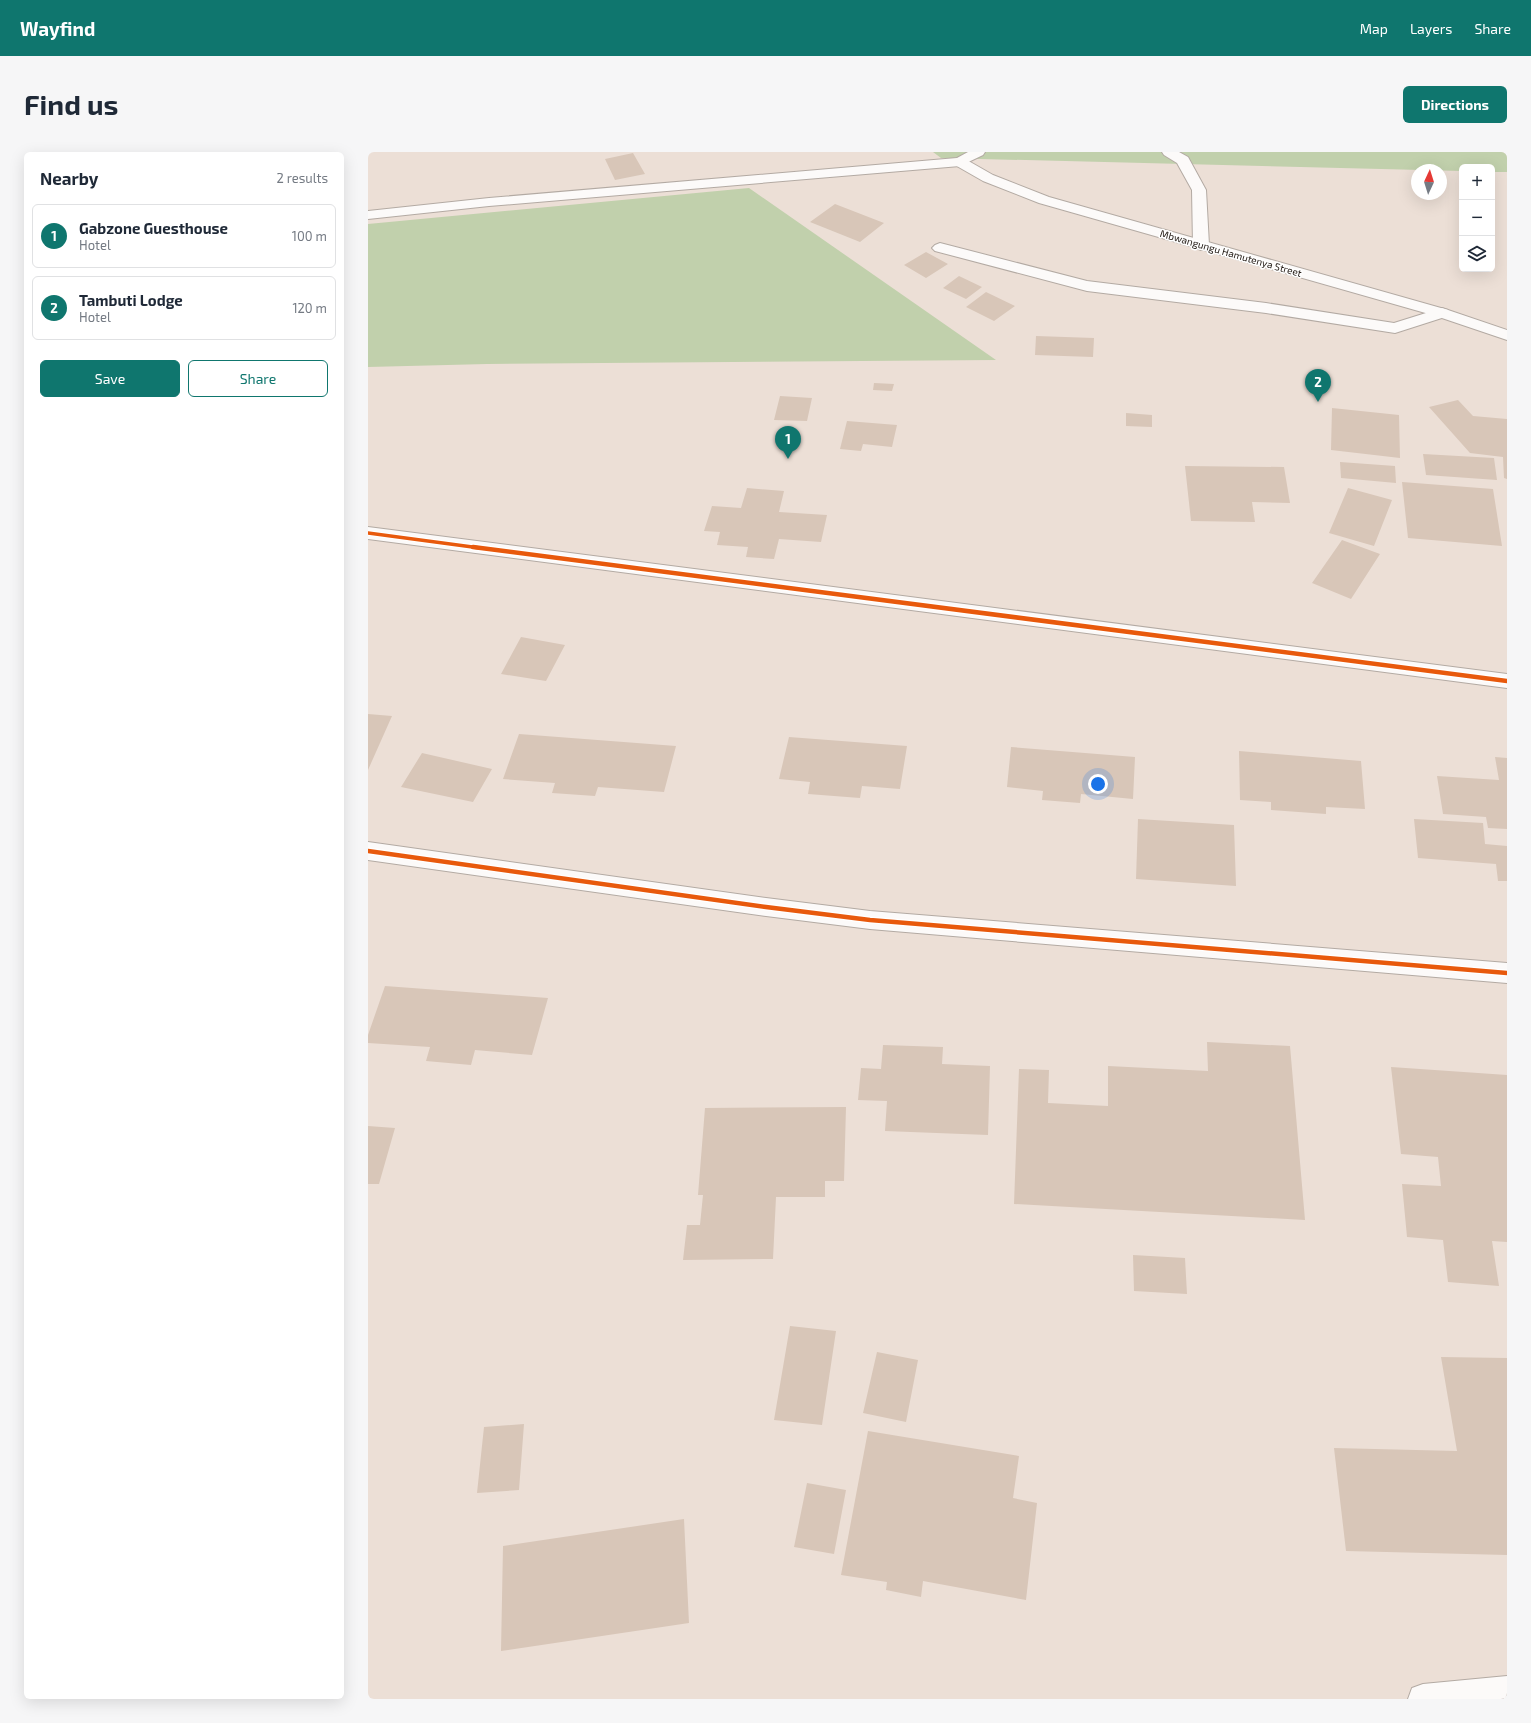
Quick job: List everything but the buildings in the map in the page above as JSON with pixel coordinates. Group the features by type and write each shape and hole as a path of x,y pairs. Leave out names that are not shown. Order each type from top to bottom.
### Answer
{"street":[{"path":"368,215 489,202 960,162 978,152"},
{"path":"1169,152 1183,160 1199,190 1201,245"},
{"name":"Mbwangungu Hamutenya Street","path":"960,162 988,178 1044,200 1442,313 1507,335"},
{"path":"940,248 1087,286 1266,308 1395,328 1442,313"},
{"path":"368,533 1507,681"},
{"path":"368,851 766,907 870,920 1507,973"},
{"path":"1423,1699 1507,1690"}],"green space":[{"path":"933,152 1507,152 1507,172 1495,172 1495,164 1459,164 1459,171 1447,171 1447,164 1411,164 1411,170 941,158"},
{"path":"749,188 996,360 487,364 368,367 368,224"}],"cycle path":[{"path":"368,533 1507,681"},
{"path":"368,851 766,907 870,920 1507,973"}],"place":[{"name":"Tambuti Lodge","path":"1318,402"},
{"name":"Gabzone Guesthouse","path":"788,459"}]}
